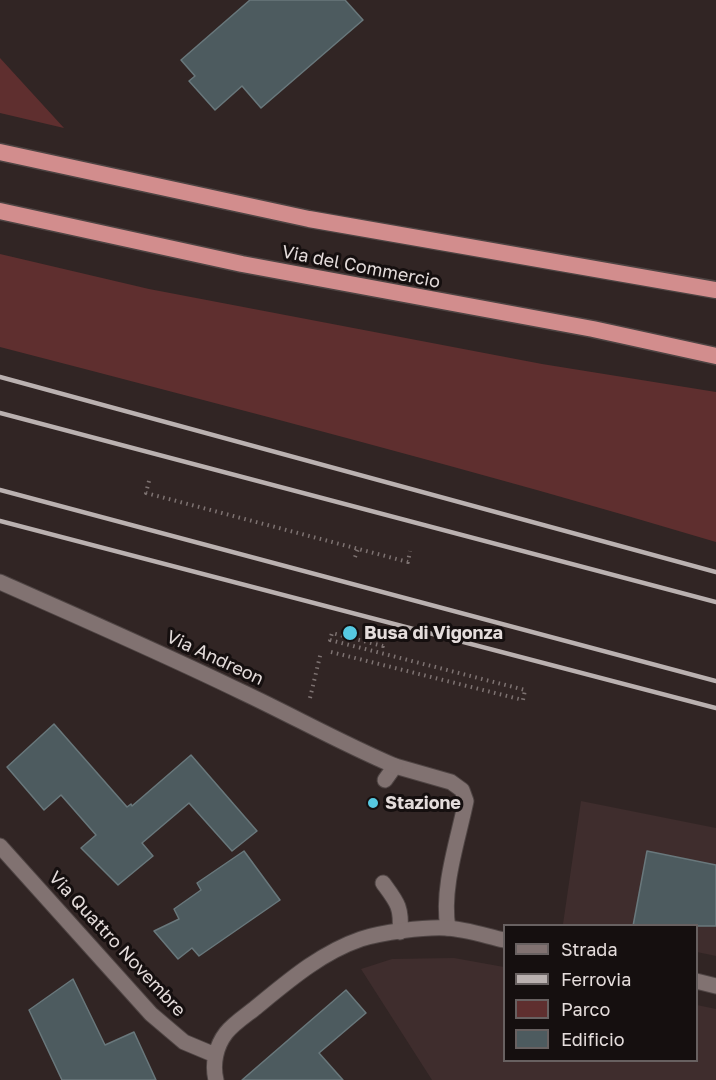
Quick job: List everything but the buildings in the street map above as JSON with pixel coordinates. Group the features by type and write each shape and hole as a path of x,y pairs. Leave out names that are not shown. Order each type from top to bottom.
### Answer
{"highway":[{"name":"Via del Commercio","path":"0,152 309,219 716,290"},
{"name":"Via del Commercio","path":"0,211 242,264 593,329 716,356"}],"street":[{"name":"Via Andreon","path":"0,582 244,692 353,748 395,766 452,782 462,790 466,801 446,895 445,913 448,928"},
{"path":"385,780 395,766"},
{"name":"Via Quattro Novembre","path":"0,846 151,1014 184,1042 216,1055"},
{"path":"382,883 398,903 401,915 400,932"},
{"path":"216,1080 214,1071 216,1055 226,1033 312,963 361,939 400,932 448,928 503,940"},
{"path":"698,982 716,986"}],"path":[{"path":"149,481 146,493 408,562 410,551"},
{"path":"355,557 358,549"},
{"path":"331,652 523,700 525,690 330,640 332,633 383,646 385,635"}],"shaded area":[{"path":"581,801 716,828 716,956 698,952 698,924 563,924"},
{"path":"454,958 503,967 503,1062 698,1062 698,1005 716,1009 716,1080 432,1080 361,969 392,959"}],"green space":[{"path":"0,58 64,128 0,113"},
{"path":"0,254 149,289 542,364 716,392 716,542 448,465 0,347"}],"railway":[{"path":"0,377 716,572"},
{"path":"0,413 716,602"},
{"path":"0,490 716,681"},
{"path":"0,521 716,708"}],"place":[{"name":"Busa di Vigonza","path":"350,633"},
{"name":"Stazione","path":"373,803"}]}
